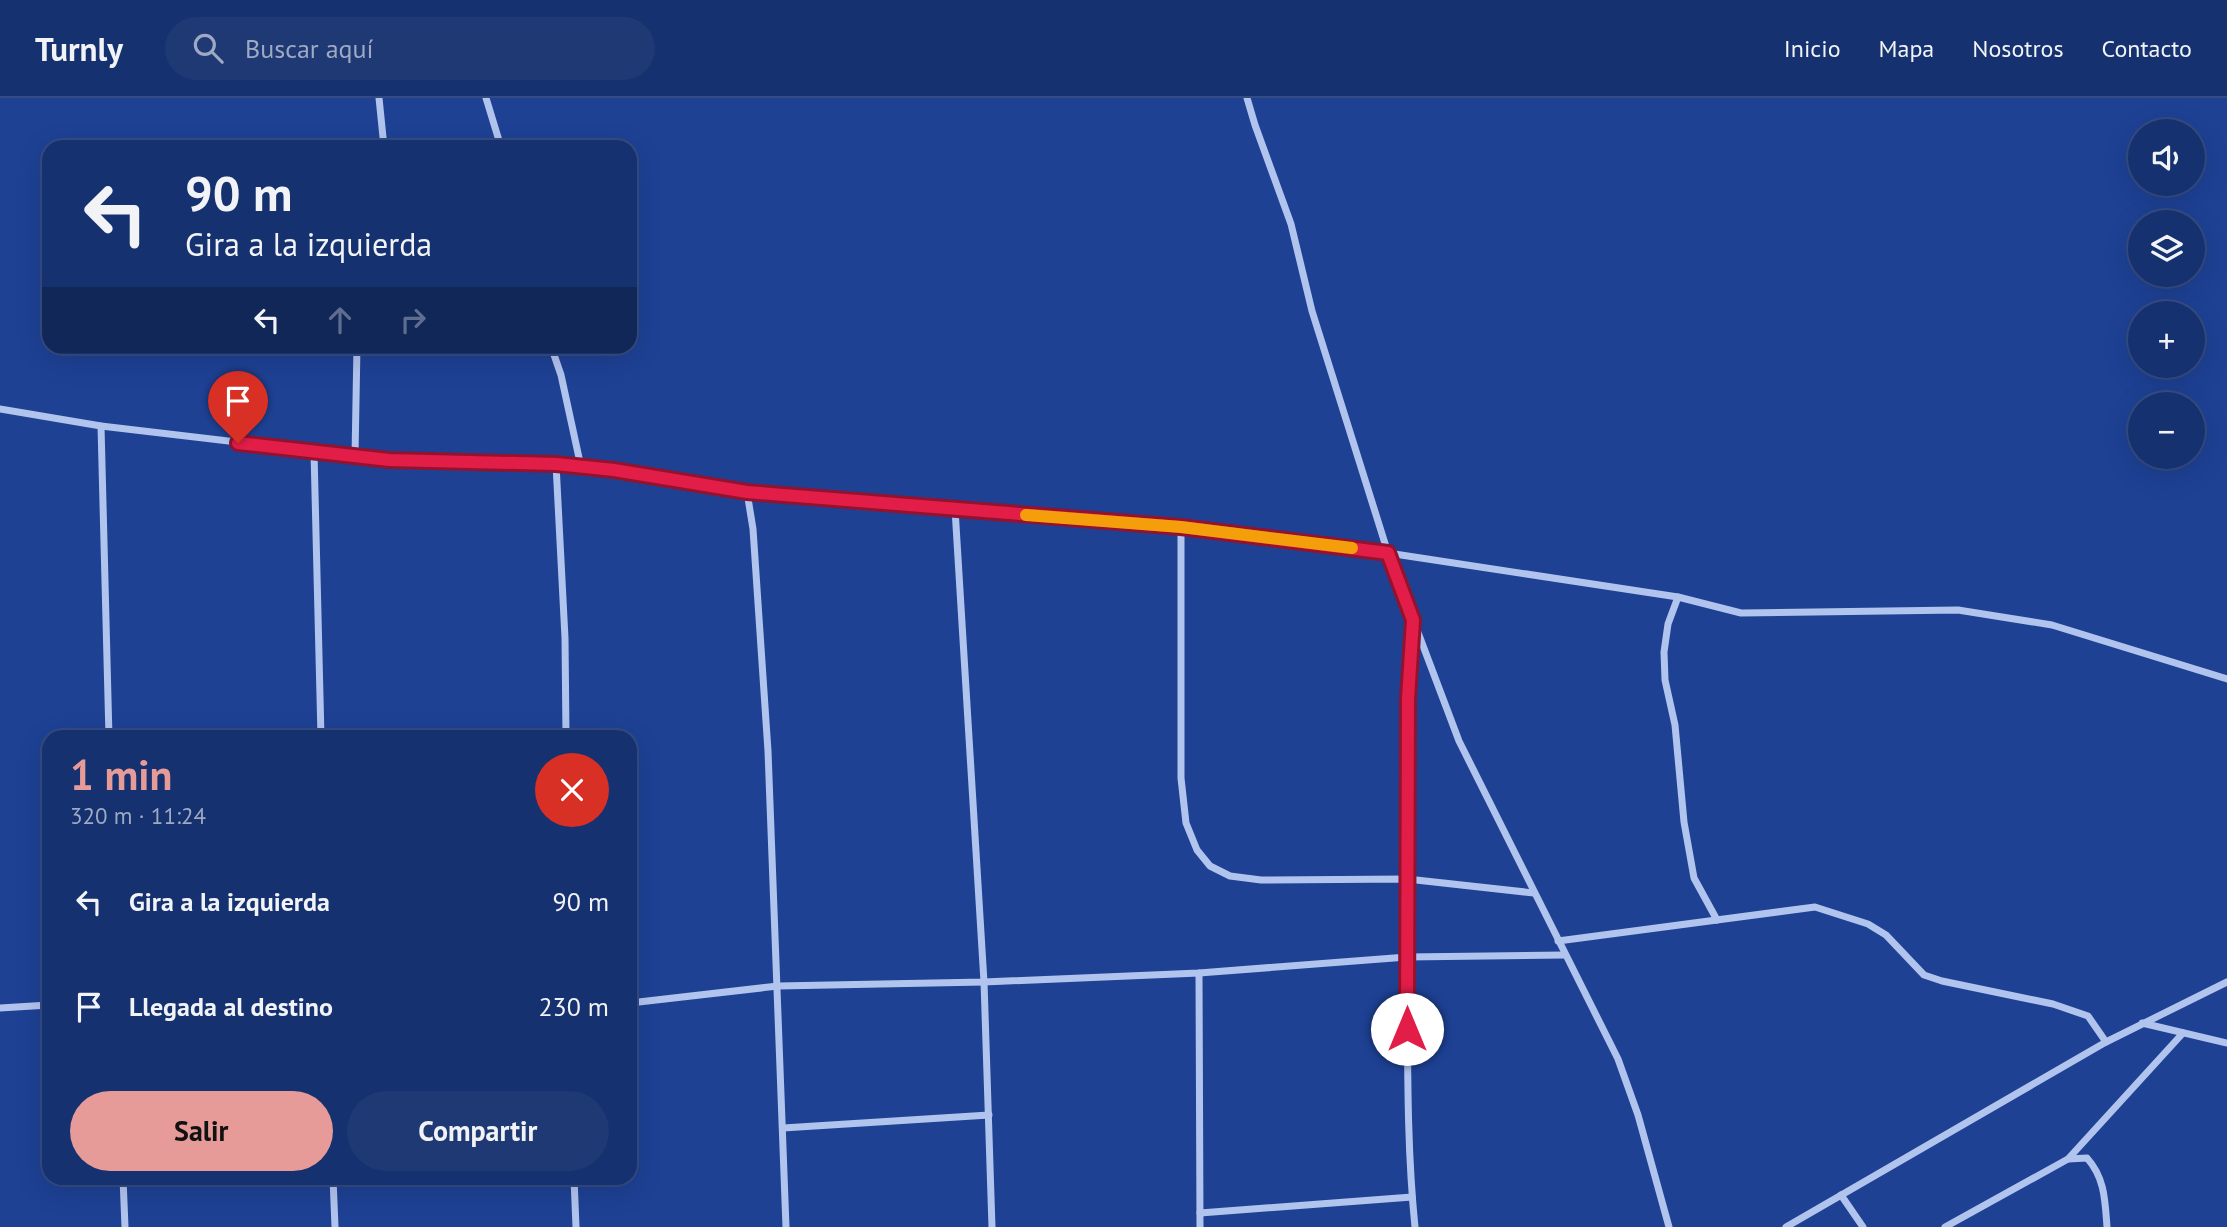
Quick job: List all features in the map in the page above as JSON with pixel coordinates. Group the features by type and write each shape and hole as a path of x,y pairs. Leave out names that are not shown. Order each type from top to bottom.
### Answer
{"street":[{"path":"379,98 383,140"},
{"path":"486,98 499,140"},
{"path":"1247,98 1292,224 1312,311 1388,553 1413,620 1459,741 1618,1059 1638,1115 1669,1227"},
{"path":"355,457 357,354"},
{"path":"554,354 564,385 581,467"},
{"path":"0,409 101,426 355,457 556,464 747,492 1181,527 1388,553 1678,597 1741,613 1958,610 2052,625 2227,679"},
{"path":"101,426 109,730"},
{"path":"314,452 321,730"},
{"path":"556,464 565,638 566,730"},
{"path":"747,492 753,529 768,751 786,1227"},
{"path":"955,509 984,982 992,1227"},
{"path":"1181,527 1181,778 1186,823 1197,850 1210,866 1230,876 1261,880 1406,879 1534,893"},
{"path":"1678,597 1668,624 1664,652 1665,680 1675,725 1684,822 1694,878 1717,920"},
{"path":"1413,620 1408,699 1406,879 1412,1197 1415,1227"},
{"path":"1558,941 1815,906 1868,924 1886,935 1924,975 2053,1004 2088,1016 2106,1042"},
{"path":"637,1002 778,986 984,982 1199,973 1407,957 1564,955"},
{"path":"1199,973 1200,1227"},
{"path":"1786,1227 2106,1042 2227,982"},
{"path":"0,1007 42,1006"},
{"path":"2141,1023 2227,1043"},
{"path":"1945,1227 2068,1159 2183,1033"},
{"path":"783,1129 989,1115"},
{"path":"2068,1159 2087,1158 2097,1169 2104,1189 2107,1227"},
{"path":"123,1185 125,1227"},
{"path":"333,1185 335,1227"},
{"path":"574,1185 576,1227"},
{"path":"1841,1195 1863,1227"},
{"path":"1199,1213 1412,1197"}],"slow traffic":[{"path":"1026,515 1181,527 1352,548"}],"route":[{"path":"238,443 389,460 556,464 614,470 747,492 1181,527 1388,553 1413,620 1408,699 1407,1029"}]}
